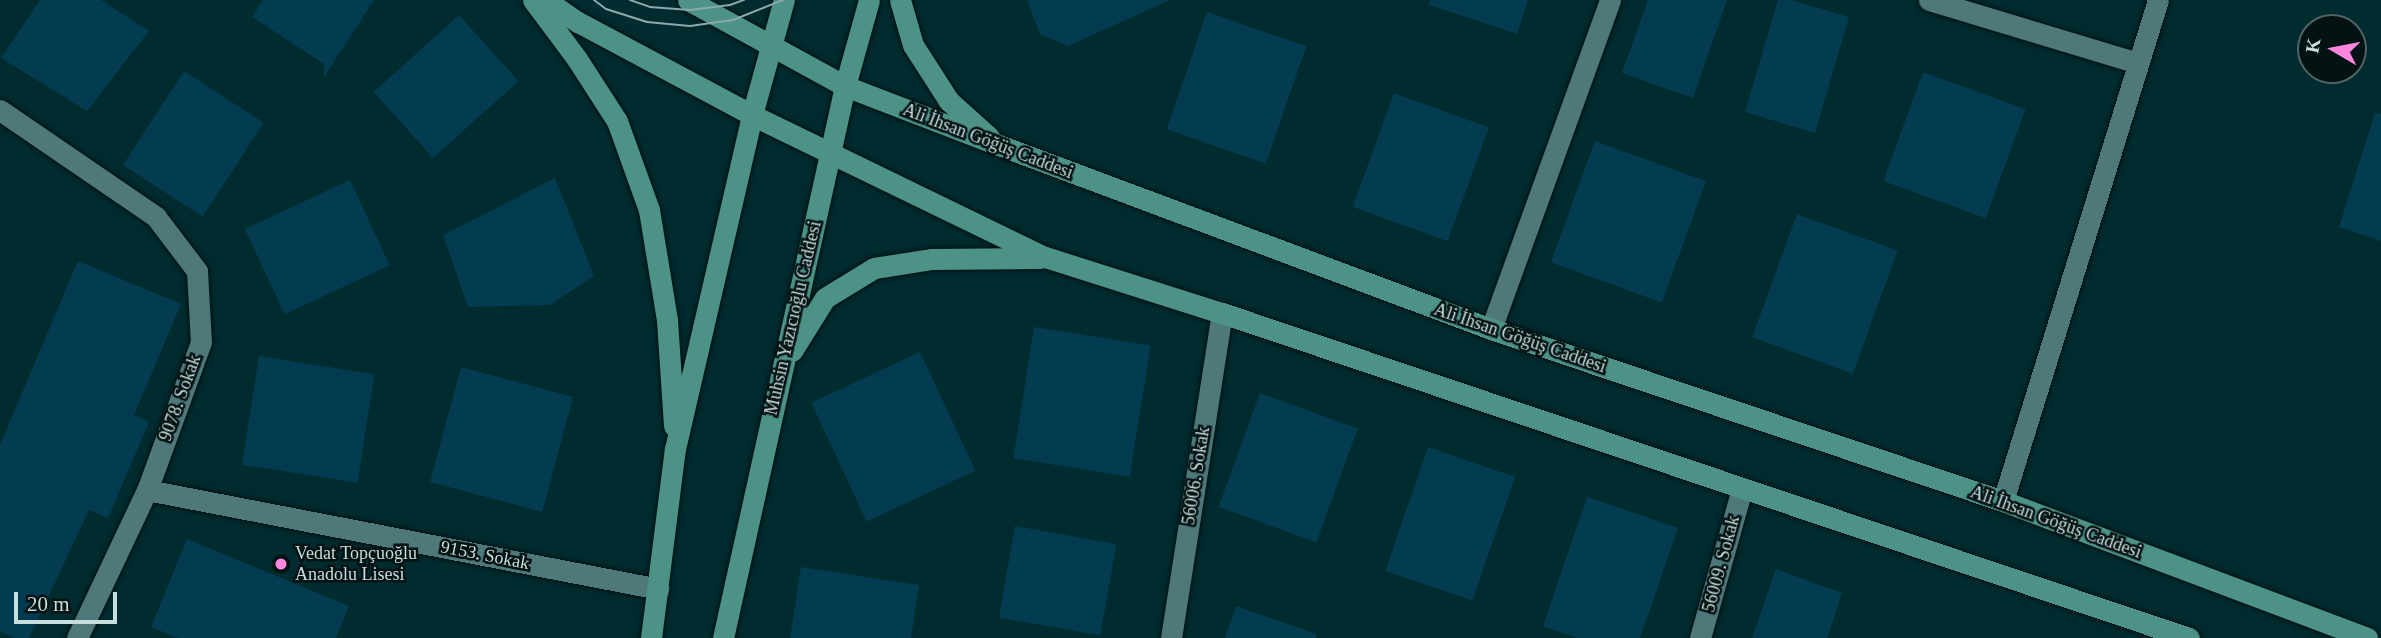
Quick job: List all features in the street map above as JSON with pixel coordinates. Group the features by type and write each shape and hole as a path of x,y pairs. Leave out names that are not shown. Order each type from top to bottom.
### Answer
{"main road":[{"path":"533,0 577,59 617,121 649,210 667,320 675,449"},
{"path":"546,0 578,22 752,115 1045,257 1222,313 2189,638"},
{"name":"Ali İhsan Göğüş Caddesi","path":"688,0 845,86 999,145 1491,329 2003,501 2367,638"},
{"path":"652,638 675,449 752,115 784,0"},
{"name":"Muhsin Yazıcıoğlu Caddesi","path":"723,638 845,86 869,0"},
{"path":"900,0 913,45 949,101 999,145"},
{"path":"782,368 825,298 874,268 932,259 1045,257"}],"street":[{"path":"1491,329 1610,0"},
{"path":"1929,0 2138,63"},
{"path":"2003,501 2158,0"},
{"name":"9078. Sokak","path":"0,110 156,217 197,271 201,342 147,490 77,638"},
{"name":"56006. Sokak","path":"1171,638 1222,313"},
{"name":"56009. Sokak","path":"1700,638 1742,489"},
{"name":"9153. Sokak","path":"147,490 659,589"}],"building":[{"path":"40,0 101,0 149,31 87,111 1,58"},
{"path":"263,0 374,0 324,77 324,64 252,17"},
{"path":"1027,0 1170,0 1068,46 1040,34"},
{"path":"1430,0 1528,0 1517,34 1429,5"},
{"path":"1648,0 1727,0 1693,98 1622,73"},
{"path":"1778,0 1791,0 1849,17 1815,133 1745,112"},
{"path":"1207,12 1306,46 1266,163 1167,129"},
{"path":"459,15 519,81 433,158 374,92"},
{"path":"184,71 264,123 203,217 123,165"},
{"path":"1923,72 2025,109 1986,218 1883,181"},
{"path":"1394,93 1489,128 1448,241 1353,207"},
{"path":"2375,113 2381,114 2381,241 2339,227"},
{"path":"1595,141 1706,181 1662,303 1551,262"},
{"path":"555,178 594,276 550,305 468,307 443,235"},
{"path":"350,180 390,265 285,314 245,229"},
{"path":"1797,214 1898,251 1853,374 1752,337"},
{"path":"78,261 181,304 134,415 149,422 108,518 89,510 29,638 14,638 0,631 0,445"},
{"path":"1034,327 1151,345 1130,477 1013,458"},
{"path":"920,352 975,471 867,521 811,403"},
{"path":"259,356 375,374 357,483 242,465"},
{"path":"461,367 573,397 542,512 430,482"},
{"path":"1260,393 1358,429 1316,542 1219,507"},
{"path":"1428,447 1515,477 1472,601 1385,571"},
{"path":"1587,497 1678,528 1640,638 1577,638 1543,626"},
{"path":"1015,526 1116,544 1100,635 999,618"},
{"path":"187,539 349,606 336,638 178,638 151,627"},
{"path":"801,567 919,585 911,638 790,638"},
{"path":"1776,569 1842,593 1827,638 1752,638"},
{"path":"1236,606 1316,634 1316,638 1225,638"}],"tram line":[{"path":"594,0 606,9 647,22 690,26 733,20 783,0"},
{"path":"630,0 650,7 690,10 730,5 744,0"}],"place":[{"name":"Vedat Topçuoğlu Anadolu Lisesi","path":"281,564"}]}
